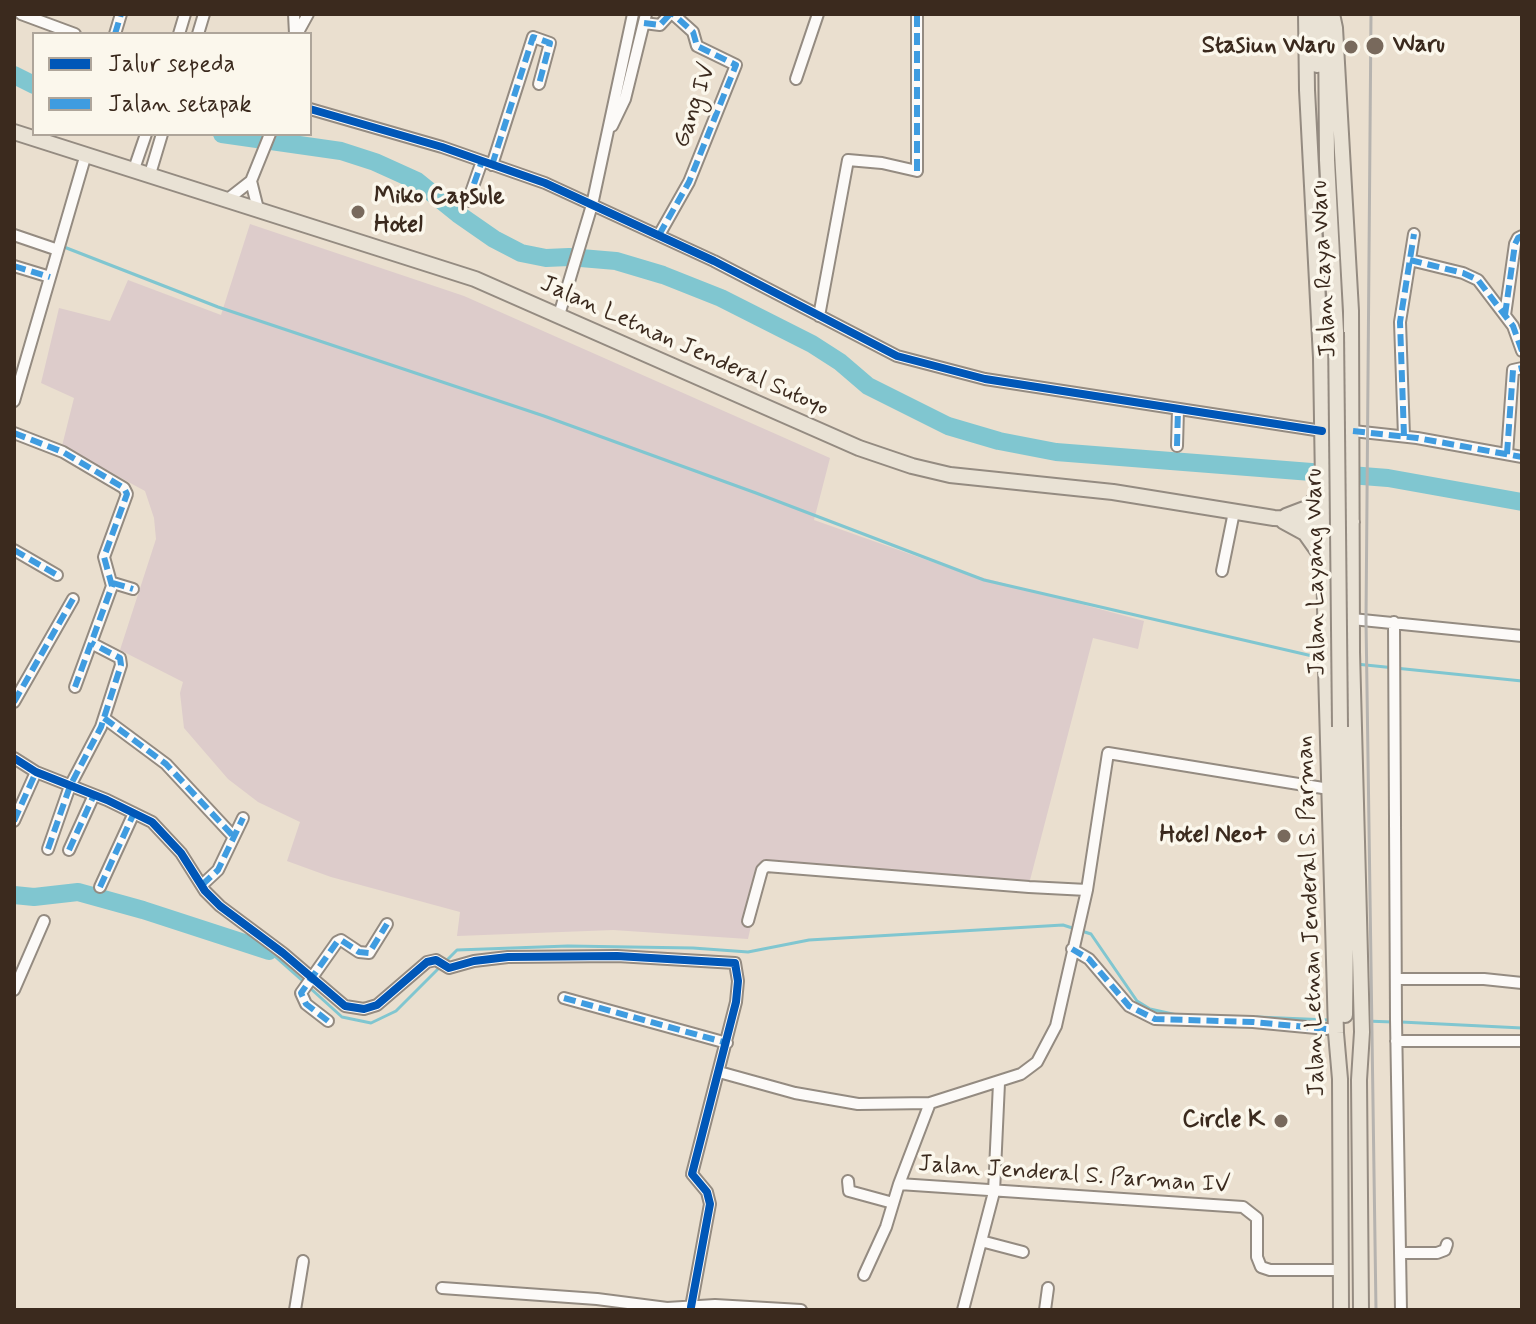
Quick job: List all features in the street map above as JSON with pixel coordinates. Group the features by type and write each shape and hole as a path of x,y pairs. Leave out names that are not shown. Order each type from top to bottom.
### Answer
{"highway":[{"name":"Jalan Raya Waru","path":"1306,14 1323,521"},
{"name":"Jalan Layang Waru","path":"1314,14 1320,119 1327,160"},
{"name":"Jalan Raya Waru","path":"1329,14 1335,28 1351,311 1352,522"},
{"name":"Jalan Layang Waru","path":"1329,14 1327,160 1336,332 1347,1025 1340,1079"},
{"name":"Jalan Letnan Jenderal Sutoyo","path":"14,132 475,279 859,448 912,466 950,475 1113,492 1274,518 1352,522"},
{"path":"1274,518 1307,508 1323,493 1335,508 1341,508 1352,496"},
{"path":"1274,518 1305,533 1324,561"},
{"name":"Jalan Letnan Jenderal S. Parman","path":"1323,521 1329,789 1347,1025 1359,1080 1361,1310"},
{"name":"Jalan Letnan Jenderal S. Parman","path":"1347,1025 1353,673 1352,522"},
{"name":"Jalan Letnan Jenderal S. Parman","path":"1340,1079 1341,1310"}],"street":[{"path":"21,14 70,32"},
{"path":"187,14 203,16"},
{"path":"297,32 308,14"},
{"path":"559,315 592,205 633,14"},
{"path":"604,143 625,99 645,19 660,25 672,14"},
{"name":"Gang IV","path":"659,235 689,182 736,65 697,46 693,32 672,14"},
{"path":"796,79 818,14"},
{"path":"819,316 848,160 917,171 917,14"},
{"path":"468,201 487,163 533,37 550,43 539,84"},
{"path":"312,110 545,183 659,235 897,356 1012,383 1322,431"},
{"path":"134,169 145,136"},
{"path":"150,174 161,136"},
{"path":"228,199 251,181 269,136"},
{"path":"14,401 86,154"},
{"path":"251,181 258,209"},
{"path":"1404,436 1400,322 1414,234"},
{"path":"14,235 58,248"},
{"path":"1505,315 1515,244 1522,236"},
{"path":"1410,260 1463,273 1478,280 1516,331 1522,351"},
{"path":"14,266 50,277"},
{"path":"14,353 27,355"},
{"path":"1507,454 1513,370 1522,368"},
{"path":"1177,446 1178,409"},
{"path":"1353,431 1404,436 1522,457"},
{"path":"14,433 63,452 127,491 127,499 104,557 113,583 75,687"},
{"path":"1222,571 1234,512"},
{"path":"14,550 57,575"},
{"path":"113,583 133,589"},
{"path":"14,702 73,599"},
{"path":"1352,619 1522,636"},
{"path":"1394,622 1401,1310"},
{"path":"48,849 70,786 104,718 121,660 91,643"},
{"path":"104,718 166,764 233,836"},
{"path":"719,1072 823,1100 858,1104 930,1103 1021,1074 1037,1062 1056,1026 1087,890 1108,753 1329,789"},
{"path":"14,758 36,772 152,822 181,853 220,906 251,927 309,983 345,1006 364,1009 383,1002 427,962 436,960 451,968 487,958 508,957 617,956 733,962 737,967 738,981 727,1043 692,1174 707,1192 710,1204 691,1307"},
{"path":"14,821 36,772"},
{"path":"69,850 94,795"},
{"path":"100,887 134,813"},
{"path":"204,888 218,870 243,818"},
{"path":"748,921 762,870 766,866 1087,890"},
{"path":"14,990 44,921"},
{"path":"328,1021 306,1004 301,996 337,942 341,940 359,952 369,953 387,924"},
{"path":"1074,944 1129,1006 1155,1019 1347,1025"},
{"path":"14,957 26,961"},
{"path":"1397,979 1484,979 1522,983"},
{"path":"564,998 727,1043"},
{"path":"1396,1037 1522,1041"},
{"path":"963,1310 994,1192 999,1083"},
{"path":"899,1184 930,1103"},
{"path":"848,1181 849,1191 893,1203"},
{"name":"Jalan Jenderal S. Parman IV","path":"864,1275 886,1227 899,1184 1243,1207 1257,1218 1257,1257 1261,1267 1270,1270 1340,1270"},
{"path":"981,1241 1023,1252"},
{"path":"1401,1253 1437,1253 1445,1250 1447,1244"},
{"path":"295,1310 303,1261"},
{"path":"442,1288 597,1299 667,1309 715,1305 801,1310"},
{"path":"1045,1310 1048,1288"}],"shaded area":[{"path":"250,224 464,296 830,458 814,520 958,571 1144,621 1138,649 1093,638 1029,884 765,863 748,939 613,930 457,936 460,912 331,877 287,861 300,822 258,802 228,779 184,728 180,693 183,682 120,650 156,539 154,518 145,491 62,446 74,398 41,383 59,308 110,321 128,280 221,315"}],"waterway":[{"path":"14,75 32,84"},
{"path":"236,136 341,151 375,162 417,181 494,239 521,253 546,258 616,261 663,275 721,298 812,344 868,386 948,426 999,441 1056,452 1388,478 1522,502"},
{"path":"64,247 218,307 544,416 984,580 1321,658"},
{"path":"1356,664 1522,681"},
{"path":"14,895 34,897 78,892 269,951"},
{"path":"310,988 342,1017 371,1023 396,1011 457,950 568,946 748,952 809,940 1063,925 1091,934 1137,1001 1150,1009 1177,1015"},
{"path":"269,951 305,983"},
{"path":"1257,1017 1329,1020"},
{"path":"1365,1021 1393,1022"},
{"path":"1401,1022 1522,1028"}],"railway":[{"path":"1371,14 1366,620 1376,1310"}],"marked path":[{"path":"116,32 121,14"},
{"path":"644,23 660,25 670,14"},
{"path":"659,235 689,182 736,65 697,46 693,32 673,14"},
{"path":"917,14 917,171"},
{"path":"492,165 533,37 550,43 539,84"},
{"path":"468,201 482,161"},
{"path":"1404,436 1400,322 1414,234"},
{"path":"1505,315 1515,244 1522,236"},
{"path":"1410,260 1463,273 1478,280 1513,326 1522,351"},
{"path":"14,266 50,277"},
{"path":"1507,454 1513,370 1522,368"},
{"path":"1177,446 1178,409"},
{"path":"1353,431 1417,438 1522,457"},
{"path":"14,433 63,452 124,488 127,494 104,557 112,586 75,687"},
{"path":"14,550 57,575"},
{"path":"113,583 133,589"},
{"path":"14,702 73,599"},
{"path":"48,849 70,786 101,727 121,665 120,658 91,643"},
{"path":"104,718 166,764 233,836"},
{"path":"14,821 36,772"},
{"path":"69,850 94,795"},
{"path":"100,887 134,813"},
{"path":"202,885 218,870 243,818"},
{"path":"328,1021 306,1004 301,993 337,942 341,940 359,952 369,953 387,924"},
{"path":"1072,949 1089,959 1129,1006 1155,1019 1253,1022 1327,1029"},
{"path":"564,998 727,1043"}],"cycle path":[{"path":"312,110 442,147 545,183 714,261 897,356 985,379 1322,431"},
{"path":"14,758 36,772 152,822 181,853 205,891 220,906 283,953 345,1006 364,1009 377,1005 427,962 436,960 449,968 508,957 617,956 735,963 738,981 736,1002 692,1174 707,1192 710,1204 691,1307"}],"place":[{"name":"Waru","path":"1375,46"},
{"name":"Stasiun Waru","path":"1351,47"},
{"name":"Miko Capsule Hotel","path":"358,212"},
{"name":"Hotel Neo+","path":"1284,836"},
{"name":"Circle K","path":"1281,1121"}]}
